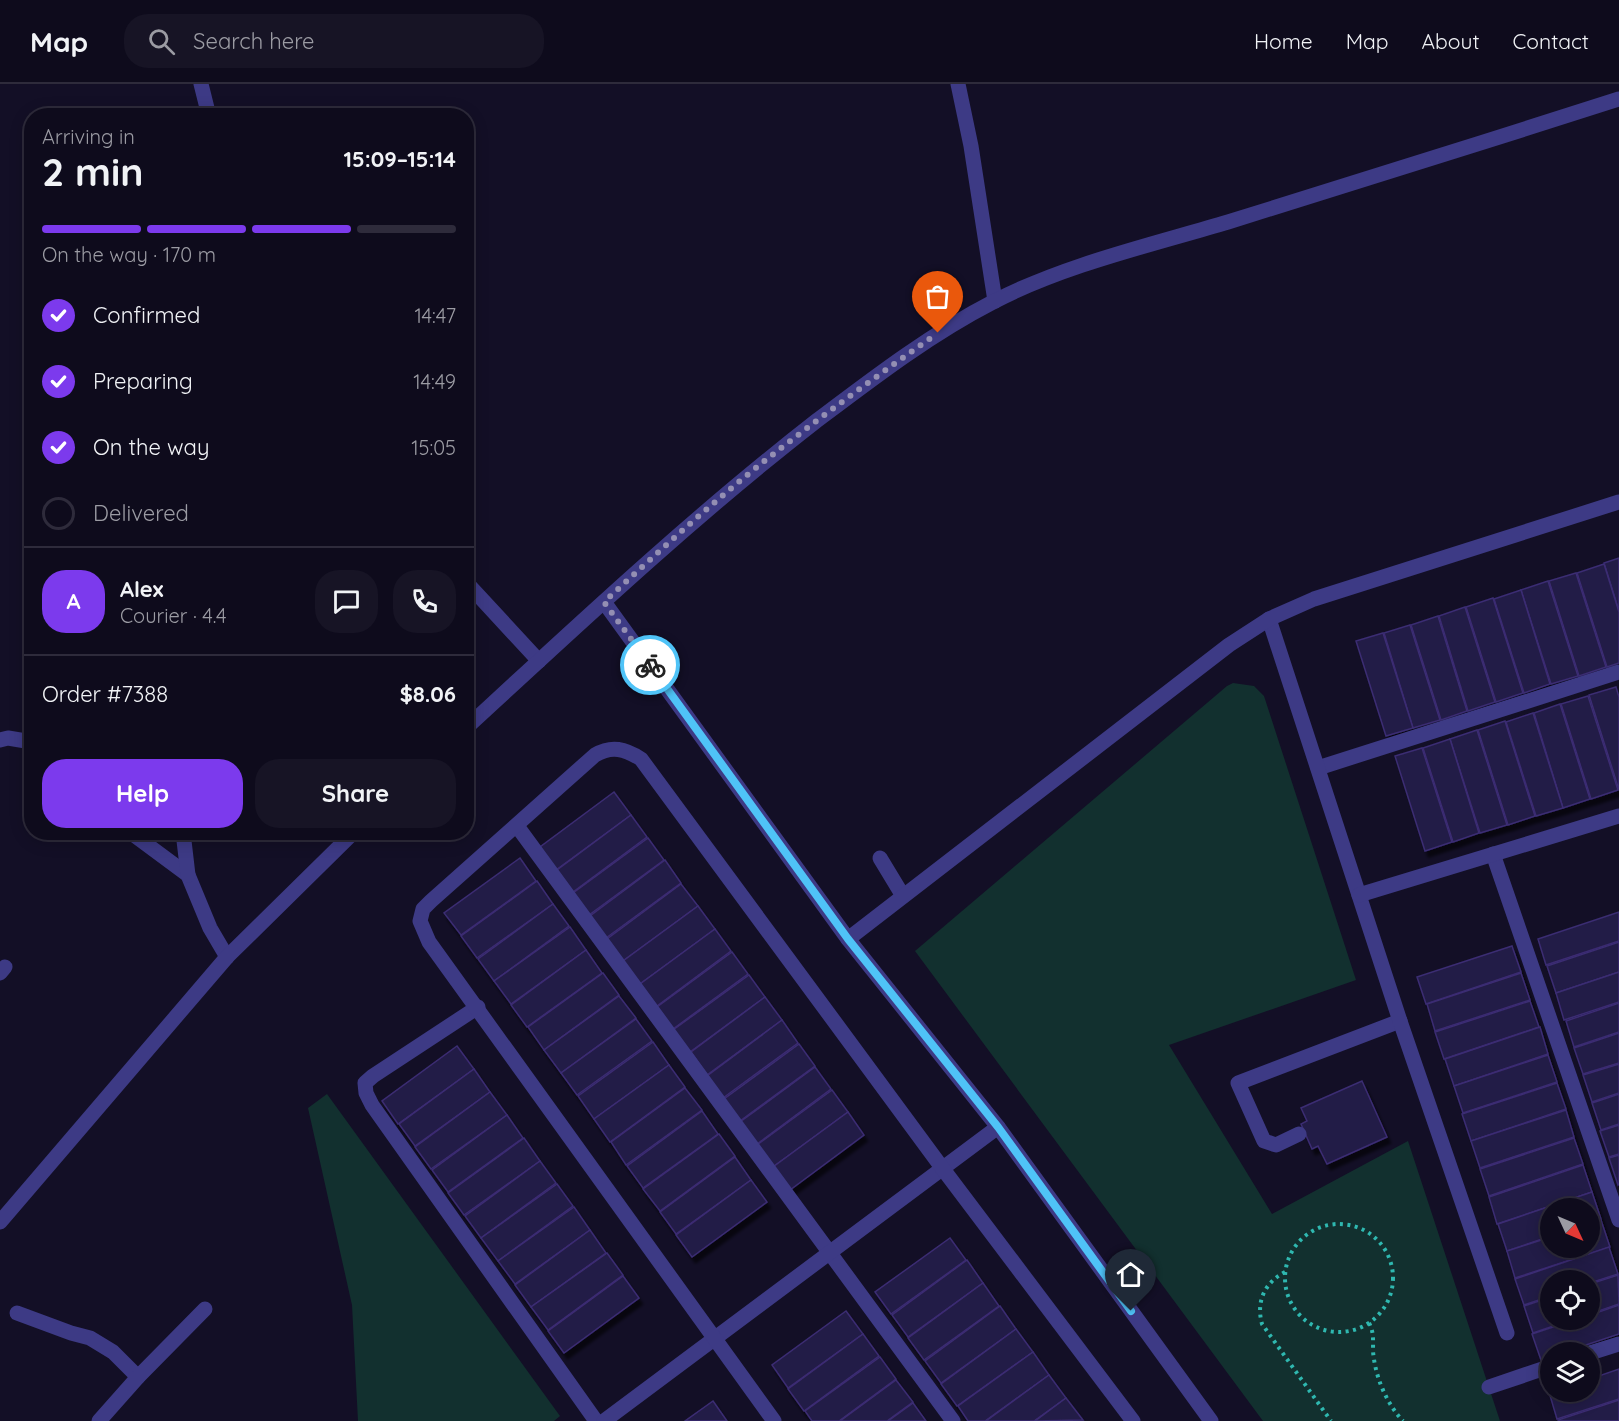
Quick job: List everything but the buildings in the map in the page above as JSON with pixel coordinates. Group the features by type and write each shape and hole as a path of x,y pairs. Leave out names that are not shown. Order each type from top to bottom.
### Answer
{"street":[{"path":"201,84 207,108"},
{"path":"958,84 971,146 995,301"},
{"path":"474,721 681,531 761,464 838,404 938,333 995,301 1065,272 1619,99"},
{"path":"848,939 1229,645 1269,619 1314,599 1619,502"},
{"path":"474,591 539,662"},
{"path":"604,602 848,939 998,1127 1211,1421"},
{"path":"1269,619 1400,1021 1507,1333"},
{"path":"1318,768 1619,672"},
{"path":"0,740 8,738 24,741"},
{"path":"774,1421 429,942 420,921 423,909 431,901 595,755 605,749 617,748 641,759 943,1169 1133,1421"},
{"path":"1359,895 1619,816"},
{"path":"517,826 953,1421"},
{"path":"141,840 188,875"},
{"path":"184,840 188,875 210,928 227,957"},
{"path":"0,1222 227,957 346,840"},
{"path":"1493,854 1619,1220"},
{"path":"880,858 903,897"},
{"path":"478,1007 373,1076 365,1083 366,1093 372,1105 596,1421"},
{"path":"1299,1134 1276,1145 1264,1141 1238,1083 1400,1021"},
{"path":"604,1421 998,1127"},
{"path":"99,1421 138,1377 205,1309"},
{"path":"16,1314 71,1334 90,1338 113,1352 138,1377"},
{"path":"1600,1350 1619,1344"},
{"path":"1489,1387 1540,1370"}],"path":[{"path":"1341,1224 1367,1231 1377,1239 1391,1262 1393,1276 1387,1302 1379,1314 1368,1323 1356,1328 1336,1331 1316,1327 1296,1311 1285,1286 1285,1272 1294,1247 1303,1237 1314,1229 1341,1224"},
{"path":"1285,1272 1276,1277 1263,1294 1260,1304 1262,1324 1331,1421"},
{"path":"1368,1323 1373,1335 1374,1355 1386,1399 1403,1421"}],"green space":[{"path":"1233,683 1254,686 1264,696 1356,980 1169,1045 1272,1214 1408,1141 1500,1421 1263,1421 915,951"},
{"path":"327,1094 560,1416 554,1421 358,1421 352,1305 308,1108"}],"way so far":[{"path":"650,665 604,602 681,531 761,464 838,404 938,333"}],"route":[{"path":"650,665 848,939 998,1127 1131,1311"}]}
